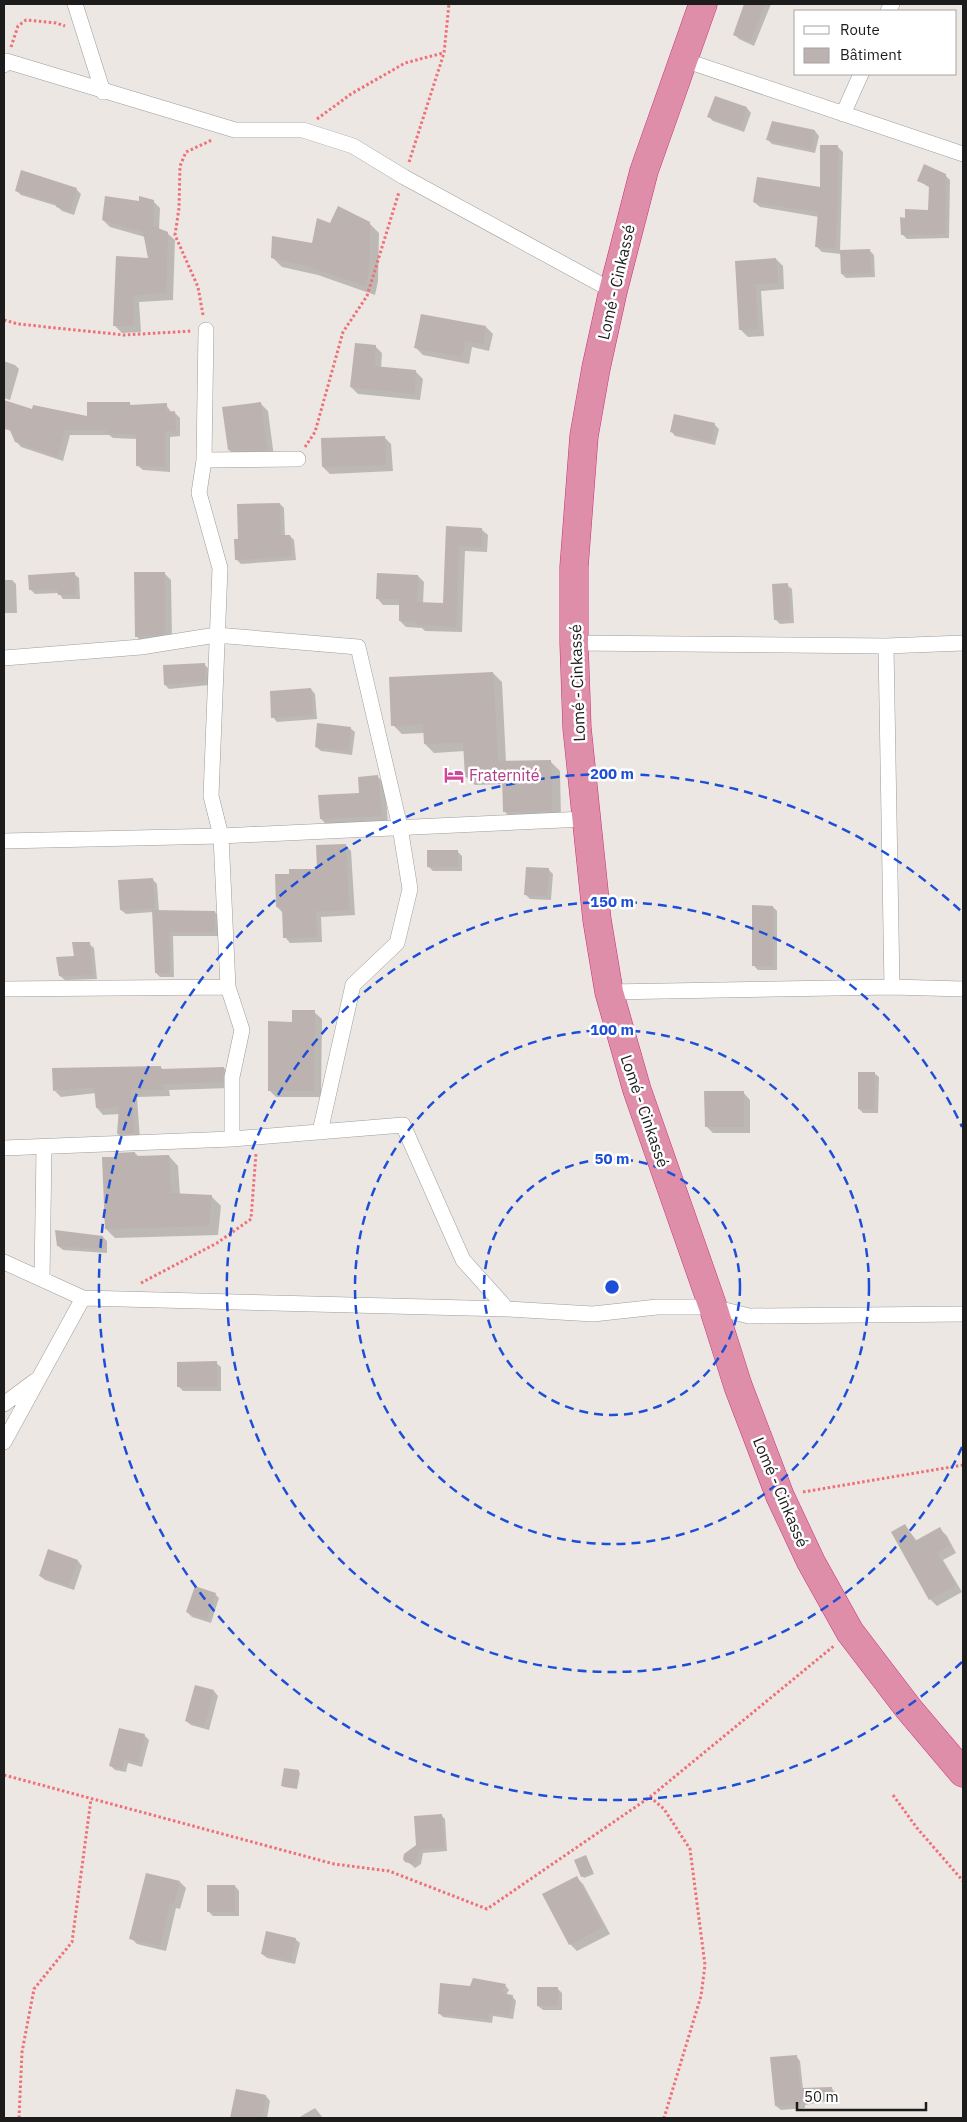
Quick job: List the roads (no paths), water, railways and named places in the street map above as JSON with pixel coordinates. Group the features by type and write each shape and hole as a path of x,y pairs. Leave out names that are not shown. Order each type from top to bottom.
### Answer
{"highway":[{"name":"Lomé - Cinkassé","path":"704,4 644,171 613,291 596,368 584,436 574,567 574,643 577,728 585,820 597,920 609,992 637,1090 713,1307 738,1386 780,1496 811,1562 850,1632 908,1708 963,1773"}],"street":[{"path":"75,4 103,92"},
{"path":"684,60 963,154"},
{"path":"5,63 235,130 303,130 353,146 404,177 613,291"},
{"path":"844,114 861,75"},
{"path":"206,330 204,460 199,493 220,568 216,635 212,796 221,836 228,987 242,1030 232,1077 232,1139"},
{"path":"204,460 298,459"},
{"path":"4,658 141,647 216,635 358,647 400,826 410,889 396,943 353,985 320,1132"},
{"path":"574,643 886,646 963,643"},
{"path":"886,646 892,987"},
{"path":"4,840 221,836 400,826 585,820"},
{"path":"4,988 228,987"},
{"path":"609,992 892,987 963,989"},
{"path":"4,1148 44,1148 232,1139 404,1125 463,1260 507,1309"},
{"path":"42,1278 44,1148"},
{"path":"4,1262 83,1298 507,1309 593,1314 657,1306 713,1307 749,1316 963,1314"},
{"path":"4,1442 83,1298"},
{"path":"4,1404 40,1377"}],"place":[{"name":"Fraternité","path":"454,775"}]}
